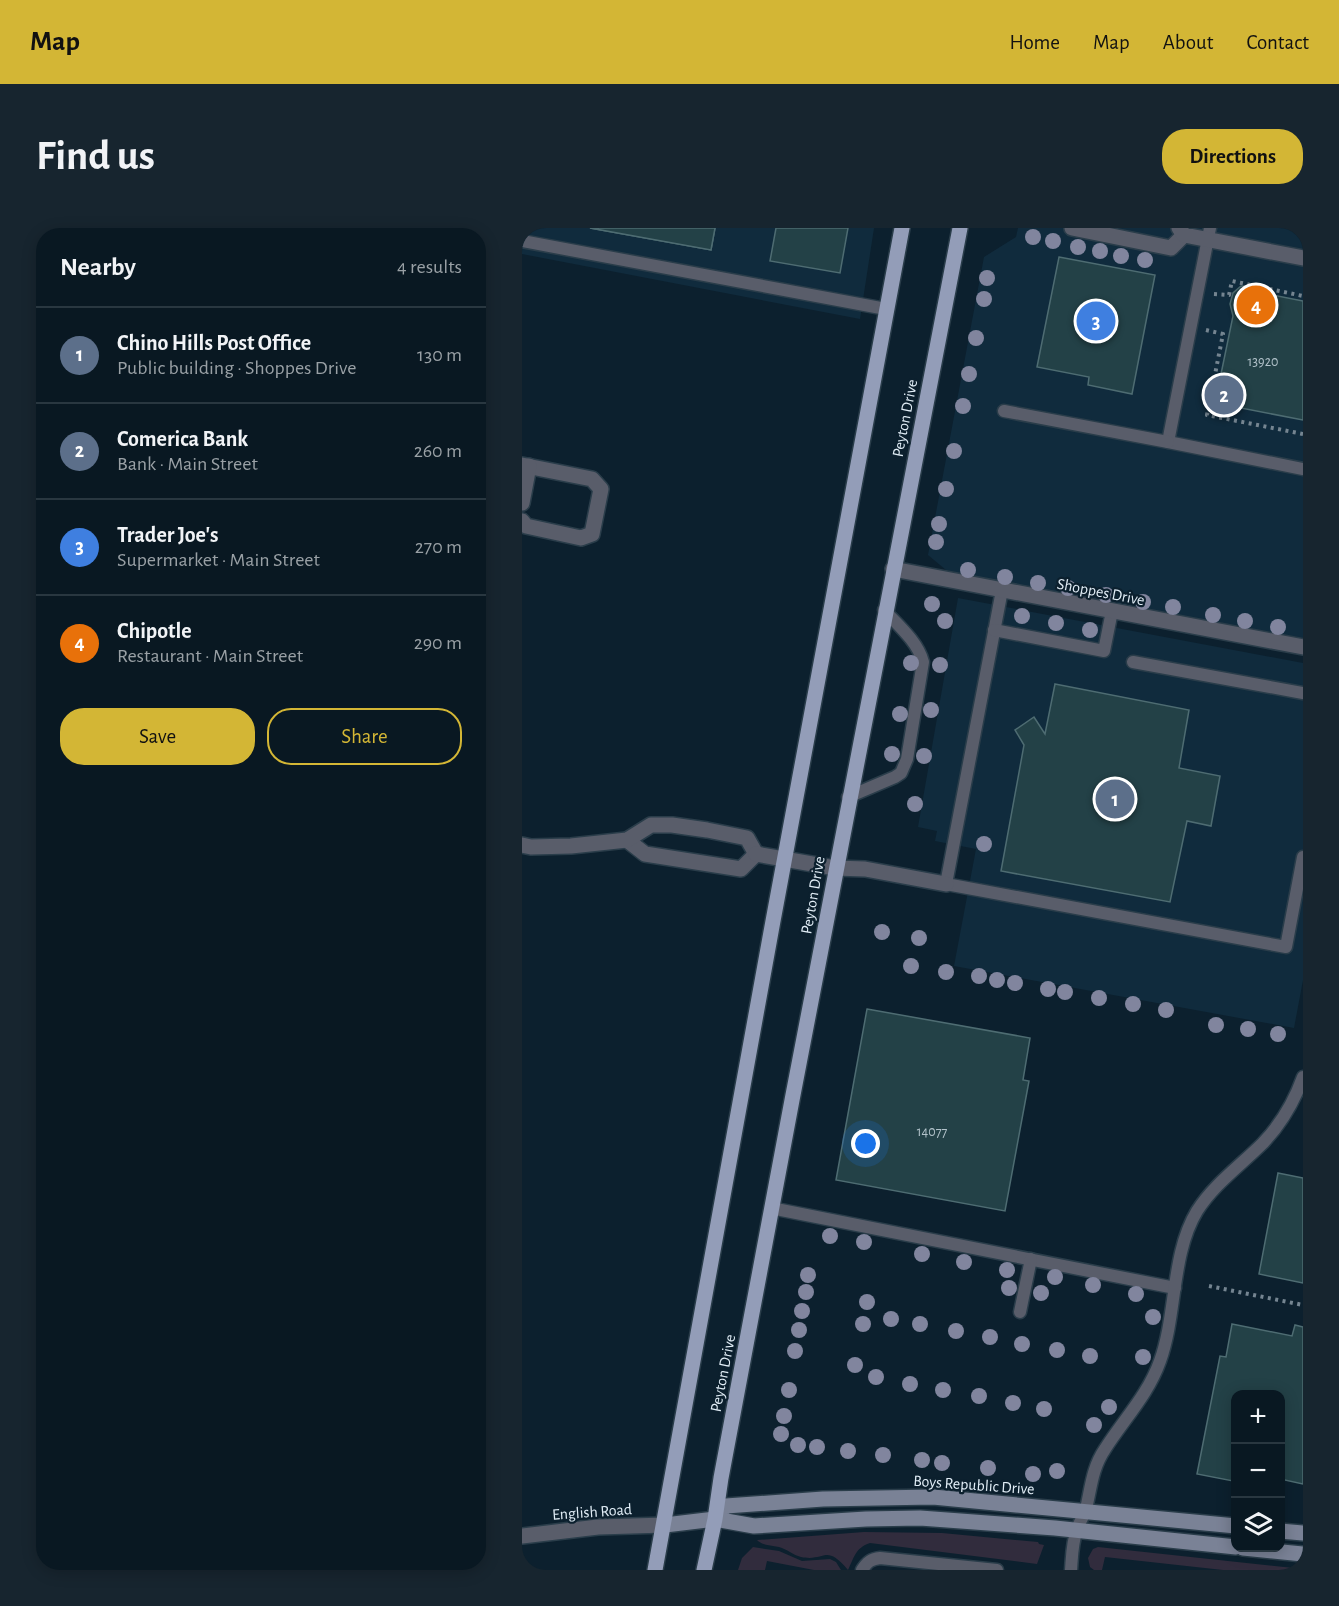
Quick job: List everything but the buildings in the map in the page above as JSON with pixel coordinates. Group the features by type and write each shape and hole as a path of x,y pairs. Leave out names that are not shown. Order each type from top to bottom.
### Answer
{"main road":[{"name":"Peyton Drive","path":"655,1570 902,228"},
{"name":"Peyton Drive","path":"704,1570 848,797 960,228"},
{"name":"Boys Republic Drive","path":"715,1519 726,1506 871,1497 933,1497 1231,1526"},
{"name":"Boys Republic Drive","path":"665,1525 715,1519 754,1527 866,1519 920,1518 983,1521 1231,1546"},
{"path":"1285,1531 1303,1533"},
{"path":"1283,1552 1303,1554"}],"street":[{"path":"1072,228 1171,248 1182,232 1209,234 1303,258"},
{"path":"522,503 525,466 592,479 601,489 592,534 581,538 526,526 522,520"},
{"name":"Shoppes Drive","path":"892,569 1303,647"},
{"path":"522,845 531,847 571,846 627,840 651,825 672,825 747,838 756,854"},
{"path":"627,840 645,854 741,869 756,854"},
{"path":"756,854 835,868 865,869 946,884"},
{"name":"English Road","path":"522,1536 598,1527 665,1525"}],"lane":[{"path":"1168,442 1209,234"},
{"path":"522,241 886,309"},
{"path":"1004,411 1303,469"},
{"path":"1002,590 946,884 1286,946 1303,857"},
{"path":"848,797 895,777 901,773 907,759 923,662 921,653 884,610"},
{"path":"994,630 1104,651 1112,611"},
{"path":"1133,662 1303,693"},
{"path":"1071,1570 1076,1530 1086,1511 1091,1479 1103,1451 1142,1399 1160,1360 1166,1340 1186,1234 1206,1198 1276,1127 1289,1109 1303,1077"},
{"path":"771,1208 1175,1288"},
{"path":"1020,1312 1030,1259"},
{"path":"862,1570 867,1562 880,1558 997,1570"}],"path":[{"path":"1212,302 1214,292 1229,295 1232,281 1303,296"},
{"path":"1208,321 1206,331 1223,334 1207,415 1303,434"},
{"path":"1209,1286 1303,1305"}],"shaded area":[{"path":"522,228 874,228 860,319 522,254"},
{"path":"1018,228 1303,228 1303,638 1124,605 1081,600 946,570 928,555 984,257 1016,237"},
{"path":"958,598 1303,663 1303,980 1294,1028 954,966 976,849 935,841 937,831 918,827"},
{"path":"864,1532 942,1533 1038,1542 1044,1545 1037,1564 870,1543 858,1551 848,1570 830,1555 801,1557 757,1540"},
{"path":"753,1547 779,1551 802,1561 830,1559 836,1562 841,1570 814,1570 767,1561 765,1570 738,1570 742,1558"},
{"path":"1098,1547 1303,1570 1223,1570 1105,1557 1102,1570 1094,1570 1090,1567 1088,1558 1093,1549"}],"place":[{"name":"Chipotle","path":"1256,305"},
{"name":"Trader Joe's","path":"1096,321"},
{"name":"Comerica Bank","path":"1224,395"},
{"name":"Chino Hills Post Office","path":"1115,799"}]}
